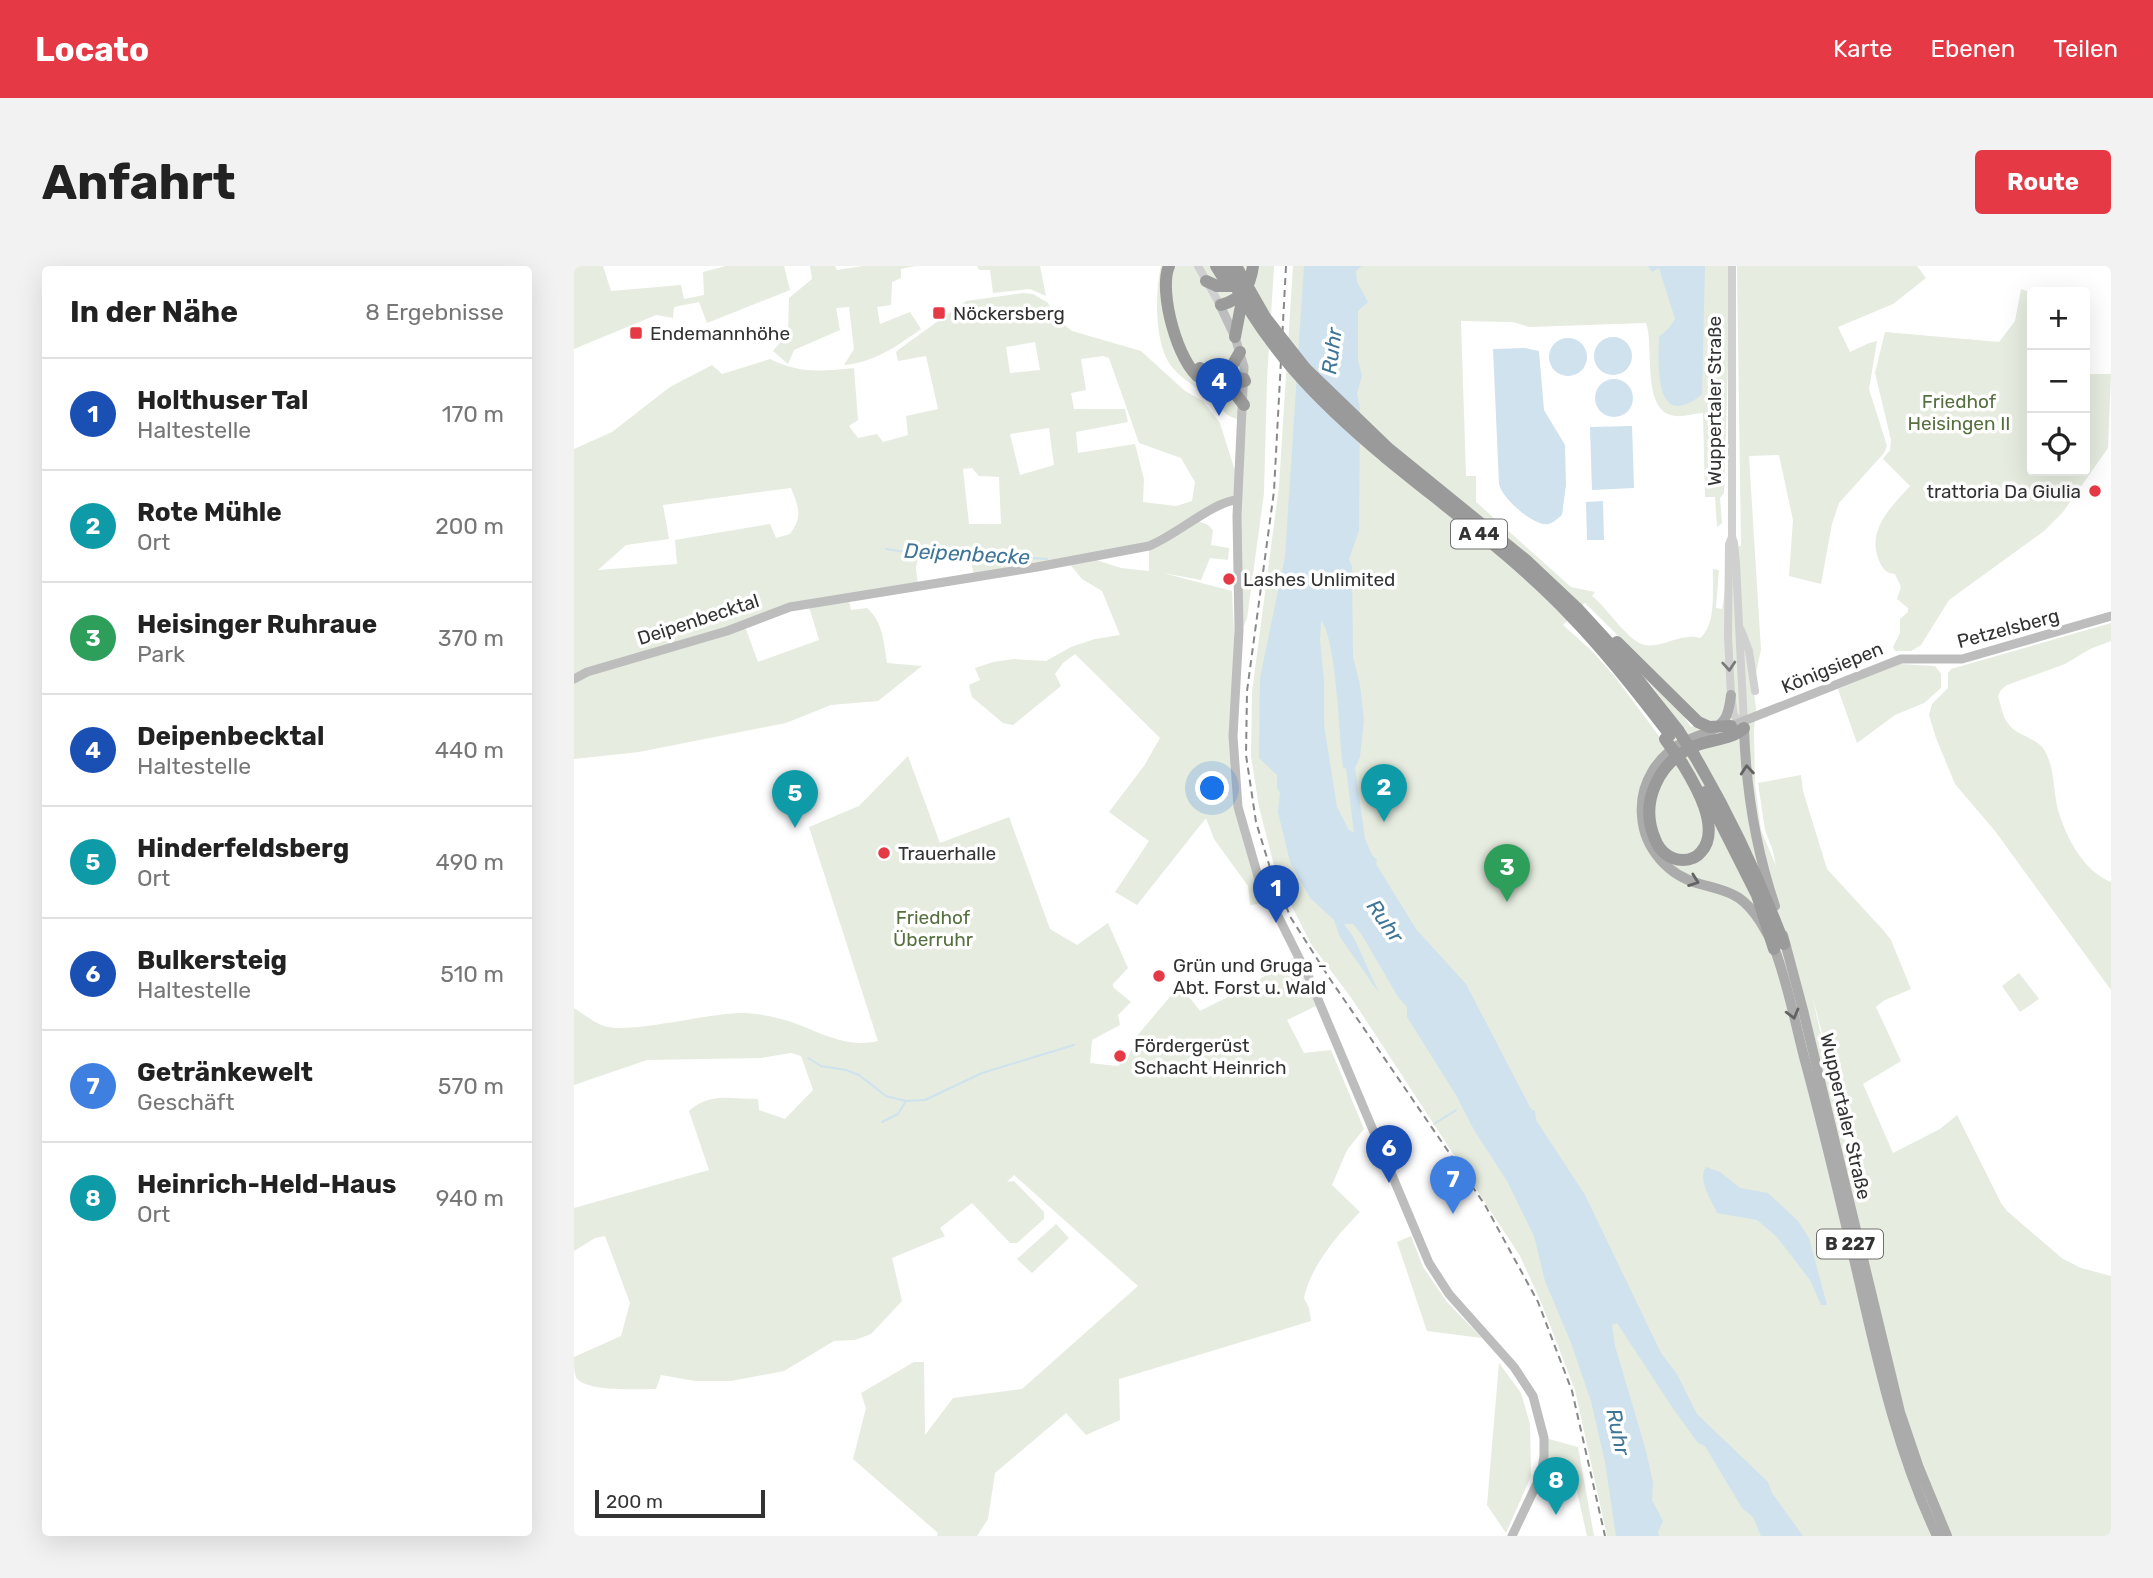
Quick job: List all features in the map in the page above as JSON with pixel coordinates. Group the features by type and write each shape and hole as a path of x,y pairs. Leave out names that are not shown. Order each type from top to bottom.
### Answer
{"highway":[{"path":"1169,266 1164,286 1168,308 1180,345 1194,372 1202,379 1245,380"},
{"path":"1178,266 1172,279 1172,293 1190,352 1202,371 1221,379 1244,405"},
{"path":"1216,266 1240,295"},
{"name":"A 44","path":"1225,266 1272,345 1328,407 1610,643 1687,759 1722,803 1749,858 1779,947"},
{"name":"A 44","path":"1236,266 1254,300 1280,337 1332,396 1389,449 1527,561 1574,611 1671,735"},
{"path":"1235,337 1246,266"},
{"path":"1220,304 1240,295 1250,282 1253,266"},
{"path":"1206,281 1240,295"},
{"path":"1221,379 1240,352"},
{"path":"1574,611 1592,617 1696,720 1711,731 1740,725 1738,734 1704,742 1686,750 1670,762 1658,777 1650,807 1653,832 1663,852 1682,860 1700,854 1708,840 1709,832 1704,807 1687,759"}],"main road":[{"path":"1220,304 1240,352 1245,380 1237,500 1239,631 1233,754 1236,794 1243,830 1258,876 1309,978 1429,1263 1449,1294 1514,1367 1533,1396 1544,1438 1544,1456 1541,1475 1512,1536"},
{"name":"Deipenbecktal","path":"574,679 587,672 727,631 790,607 1149,546 1162,541 1222,503 1237,500"},
{"name":"Petzelsberg","path":"1924,659 1962,659 2111,618"},
{"name":"Königsiepen","path":"1740,725 1897,660 1924,659"},
{"path":"1731,695 1726,718 1711,731 1679,744 1662,757 1650,774 1641,814 1646,836 1660,860 1678,875 1698,884 1721,889 1744,902 1779,947"},
{"path":"1740,725 1753,828 1781,924 1779,947"},
{"name":"Wuppertaler Straße","path":"1779,947 1885,1389 1912,1476 1937,1536"},
{"name":"Wuppertaler Straße","path":"1779,947 1804,1010 1900,1412 1947,1536"}],"street":[{"path":"1198,266 1220,304"},
{"name":"Wuppertaler Straße","path":"1732,266 1732,537 1738,624 1740,725"},
{"name":"Wuppertaler Straße","path":"1732,537 1729,544 1728,616 1731,695 1734,715 1740,725"},
{"path":"1738,624 1749,651 1755,691"}],"green space":[{"path":"574,266 603,266 611,291 681,285 684,299 704,295 703,272 726,266 784,266 790,290 707,323 699,302 674,307 673,318 656,315 574,349"},
{"path":"810,266 835,266 837,270 863,266 915,266 901,269 901,278 892,282 891,305 877,307 880,324 910,312 921,329 875,357 844,365 854,349 849,307 836,308 840,330 794,350 788,364 773,351 788,333 789,298 812,279"},
{"path":"977,266 1040,266 1046,296 1030,289 993,293 990,270 979,270"},
{"path":"1161,266 1274,266 1264,493 1247,619 1241,631 1240,493 1246,421 1226,413 1176,372 1166,357 1158,318"},
{"path":"1293,266 1731,266 1724,493 1720,498 1722,523 1717,527 1715,497 1705,497 1703,413 1676,416 1665,412 1657,404 1653,392 1646,323 1529,327 1513,322 1461,321 1466,476 1476,476 1476,502 1571,587 1595,592 1592,596 1638,642 1652,645 1686,637 1700,638 1711,615 1713,569 1719,570 1716,608 1722,609 1725,547 1741,546 1737,266 1917,266 1926,278 1893,304 1838,327 1850,352 1877,341 1869,389 1887,446 1884,453 1839,503 1832,524 1821,584 1789,576 1793,520 1779,455 1749,456 1761,650 1753,686 1756,708 1755,785 1761,830 1776,866 1765,830 1758,783 1801,775 1803,791 1827,869 1891,940 1911,989 1883,1001 1876,1007 1901,1061 1863,1084 1893,1153 1940,1129 1957,1115 2007,1211 2063,1259 2081,1268 2111,1276 2111,1536 1607,1536 1575,1390 1520,1256 1352,999 1311,944 1277,877 1259,807 1251,756 1252,692 1279,486","holes":["1585,603 1703,720 1691,727 1681,712 1649,682 1685,731 1665,744 1615,677 1592,651 1563,625","1812,995 1849,1135 1858,1193 1857,1193"]},
{"name":"Friedhof Heisingen II","path":"2021,289 2027,291 2027,476 2088,476 2063,512 2044,531 1949,600 1921,645 1911,651 1895,651 1893,647 1900,633 1900,619 1908,612 1908,608 1897,599 1901,587 1895,574 1887,572 1880,563 1876,539 1883,519 1910,486 1883,459 1890,450 1891,440 1875,373 1885,332 1999,342 2015,321"},
{"path":"1033,294 1048,303 1057,319 1072,331 1141,351 1185,391 1203,401 1220,423 1234,468 1239,471 1237,499 1196,520 1213,530 1211,545 1229,548 1228,560 1210,558 1201,580 1163,573 1232,591 1233,780 1269,903 1250,905 1248,886 1214,839 1206,818 1137,905 1115,892 1149,841 1109,812 1144,766 1160,738 1075,654 1063,663 1055,674 1061,686 1013,725 1003,723 972,697 969,685 980,680 975,668 1014,659 1046,661 1071,647 1120,635 1102,591 1082,579 1068,562 974,576 970,556 918,557 918,585 848,596 851,610 867,608 876,620 882,633 887,663 922,666 878,701 831,705 786,723 639,752 574,759 574,449 612,432 670,387 712,365 722,374 770,359 801,369 854,368 858,420 849,426 858,438 877,434 883,442 908,435 906,416 938,409 926,356 898,361 896,352 966,301","holes":["1035,342 1040,370 1010,373 1006,347","1103,356 1109,358 1139,443 1181,458 1195,482 1192,501 1176,506 1143,502 1144,479 1135,444 1078,453 1076,432 1128,422 1125,409 1074,409 1071,393 1086,390 1081,359","1049,428 1054,465 1020,475 1010,434","972,468 979,476 999,477 1001,524 969,524 963,469","791,488 798,507 797,522 790,534 776,538 770,524 675,540 677,564 598,570 626,545 669,539 663,505","1149,547 1149,571 1121,568 1090,558","808,603 819,640 758,662 744,624"]},
{"name":"Friedhof Heisingen II","path":"2090,374 2111,374 2108,448 2090,474"},
{"path":"2111,623 2111,641 2090,649 2065,664 2007,685 1998,696 2004,716 2011,727 2037,742 2045,751 2052,773 2058,810 2077,852 2092,870 2111,882 2111,990 1995,831 1955,784 1929,715 1932,704 1948,688 1948,673 1951,669"},
{"path":"1900,664 1935,666 1941,674 1941,688 1924,703 1895,715 1857,743 1838,689"},
{"name":"Friedhof Überruhr","path":"908,756 940,843 1009,817 1050,929 1077,945 1108,923 1128,968 1113,987 1131,1002 1118,1015 1120,1025 1092,1040 1090,1063 1117,1066 1127,1061 1136,1037 1180,985 1200,1011 1246,988 1294,957 1316,1006 1287,1020 1304,1053 1331,1050 1364,1129 1347,1150 1332,1185 1360,1212 1334,1241 1307,1286 1304,1298 1311,1321 1119,1379 1120,1420 1086,1435 1066,1413 995,1473 988,1519 977,1536 937,1536 938,1533 853,1459 866,1408 861,1393 914,1362 924,1362 925,1435 953,1398 1022,1389 1138,1286 1014,1175 1007,1182 1014,1181 1044,1212 1044,1219 1017,1243 1010,1243 972,1203 940,1228 945,1236 892,1258 902,1301 871,1334 855,1340 834,1341 784,1371 731,1381 695,1381 661,1375 656,1389 615,1389 583,1383 577,1379 574,1369 574,1357 621,1336 630,1303 605,1236 595,1238 574,1251 574,1208 709,1170 689,1111 705,1101 722,1098 758,1099 759,1110 785,1119 813,1090 801,1056 791,1053 761,1058 647,1060 574,1085 574,1008 601,1025 613,1028 744,1013 784,1020 847,1042 878,1041 809,827 859,806"},
{"path":"2019,973 2039,999 2020,1012 2002,986"},
{"path":"1056,1224 1069,1238 1032,1273 1017,1259"},
{"path":"1411,1236 1423,1267 1447,1302 1482,1338 1427,1331 1397,1242"},
{"path":"1499,1363 1521,1393 1530,1424 1531,1476 1506,1533 1487,1505"},
{"path":"1545,1438 1578,1447 1594,1536 1587,1536 1574,1478 1562,1480 1543,1472"}],"water":[{"name":"Ruhr","path":"1304,266 1362,266 1356,271 1357,282 1368,302 1358,311 1358,360 1362,376 1357,393 1360,408 1359,531 1349,559 1352,567 1353,657 1364,720 1360,757 1355,768 1365,839 1377,860 1376,864 1416,929 1466,984 1531,1109 1535,1111 1536,1120 1585,1195 1661,1353 1677,1374 1697,1414 1768,1482 1772,1493 1803,1536 1761,1536 1753,1517 1742,1508 1705,1446 1698,1443 1672,1407 1617,1323 1612,1325 1615,1346 1646,1451 1653,1483 1652,1500 1663,1521 1659,1536 1616,1536 1605,1462 1591,1401 1545,1281 1534,1236 1507,1181 1407,1017 1407,1007 1398,997 1362,935 1353,924 1344,924 1354,938 1379,993 1340,937 1334,920 1310,898 1290,862 1278,812 1280,793 1277,788 1277,775 1259,758 1260,678 1285,557","holes":["1321,620 1334,668 1343,768 1346,768 1354,833 1349,830 1337,807 1324,725"]},
{"path":"1648,266 1705,266 1702,394 1683,405 1674,405 1667,400 1663,392 1659,368 1659,337 1675,319 1659,268 1652,272"},
{"path":"1613,337 1626,343 1632,356 1626,369 1613,375 1600,369 1594,356 1600,343"},
{"path":"1568,338 1581,344 1587,357 1581,370 1568,376 1555,370 1549,357 1555,344"},
{"path":"1525,348 1539,351 1544,410 1565,445 1566,485 1562,515 1548,524 1535,521 1519,510 1499,484 1493,349"},
{"path":"1614,379 1627,385 1633,398 1627,411 1614,417 1601,411 1595,398 1601,385"},
{"path":"1632,426 1634,488 1592,490 1590,427"},
{"path":"1603,501 1604,540 1587,540 1586,502"},
{"path":"1706,1167 1720,1172 1740,1188 1768,1193 1798,1221 1809,1238 1827,1305 1821,1305 1810,1280 1776,1236 1757,1220 1717,1213 1704,1184"}],"waterway":[{"name":"Deipenbecke","path":"886,549 913,553 939,552 1047,559"},
{"path":"808,1058 821,1066 859,1075 886,1096 906,1101 925,1100 982,1073 1074,1045"},
{"path":"882,1122 898,1114 906,1101"},
{"path":"1434,1124 1456,1110"}],"railway":[{"path":"1286,266 1274,491 1247,691 1246,755 1256,822 1271,871 1291,918 1485,1205 1538,1302 1572,1391 1605,1536"}],"place":[{"name":"Nöckersberg","path":"939,313"},
{"name":"Endemannhöhe","path":"636,333"},
{"name":"Deipenbecktal","path":"1219,416"},
{"name":"trattoria Da Giulia","path":"2095,491"},
{"name":"Lashes Unlimited","path":"1229,579"},
{"name":"Rote Mühle","path":"1384,822"},
{"name":"Hinderfeldsberg","path":"795,828"},
{"name":"Trauerhalle","path":"884,853"},
{"name":"Heisinger Ruhraue","path":"1507,902"},
{"name":"Holthuser Tal","path":"1276,923"},
{"name":"Grün und Gruga - Abt. Forst u. Wald","path":"1159,976"},
{"name":"Fördergerüst Schacht Heinrich","path":"1120,1056"},
{"name":"Bulkersteig","path":"1389,1183"},
{"name":"Getränkewelt","path":"1453,1214"},
{"name":"Heinrich-Held-Haus","path":"1556,1515"}]}
